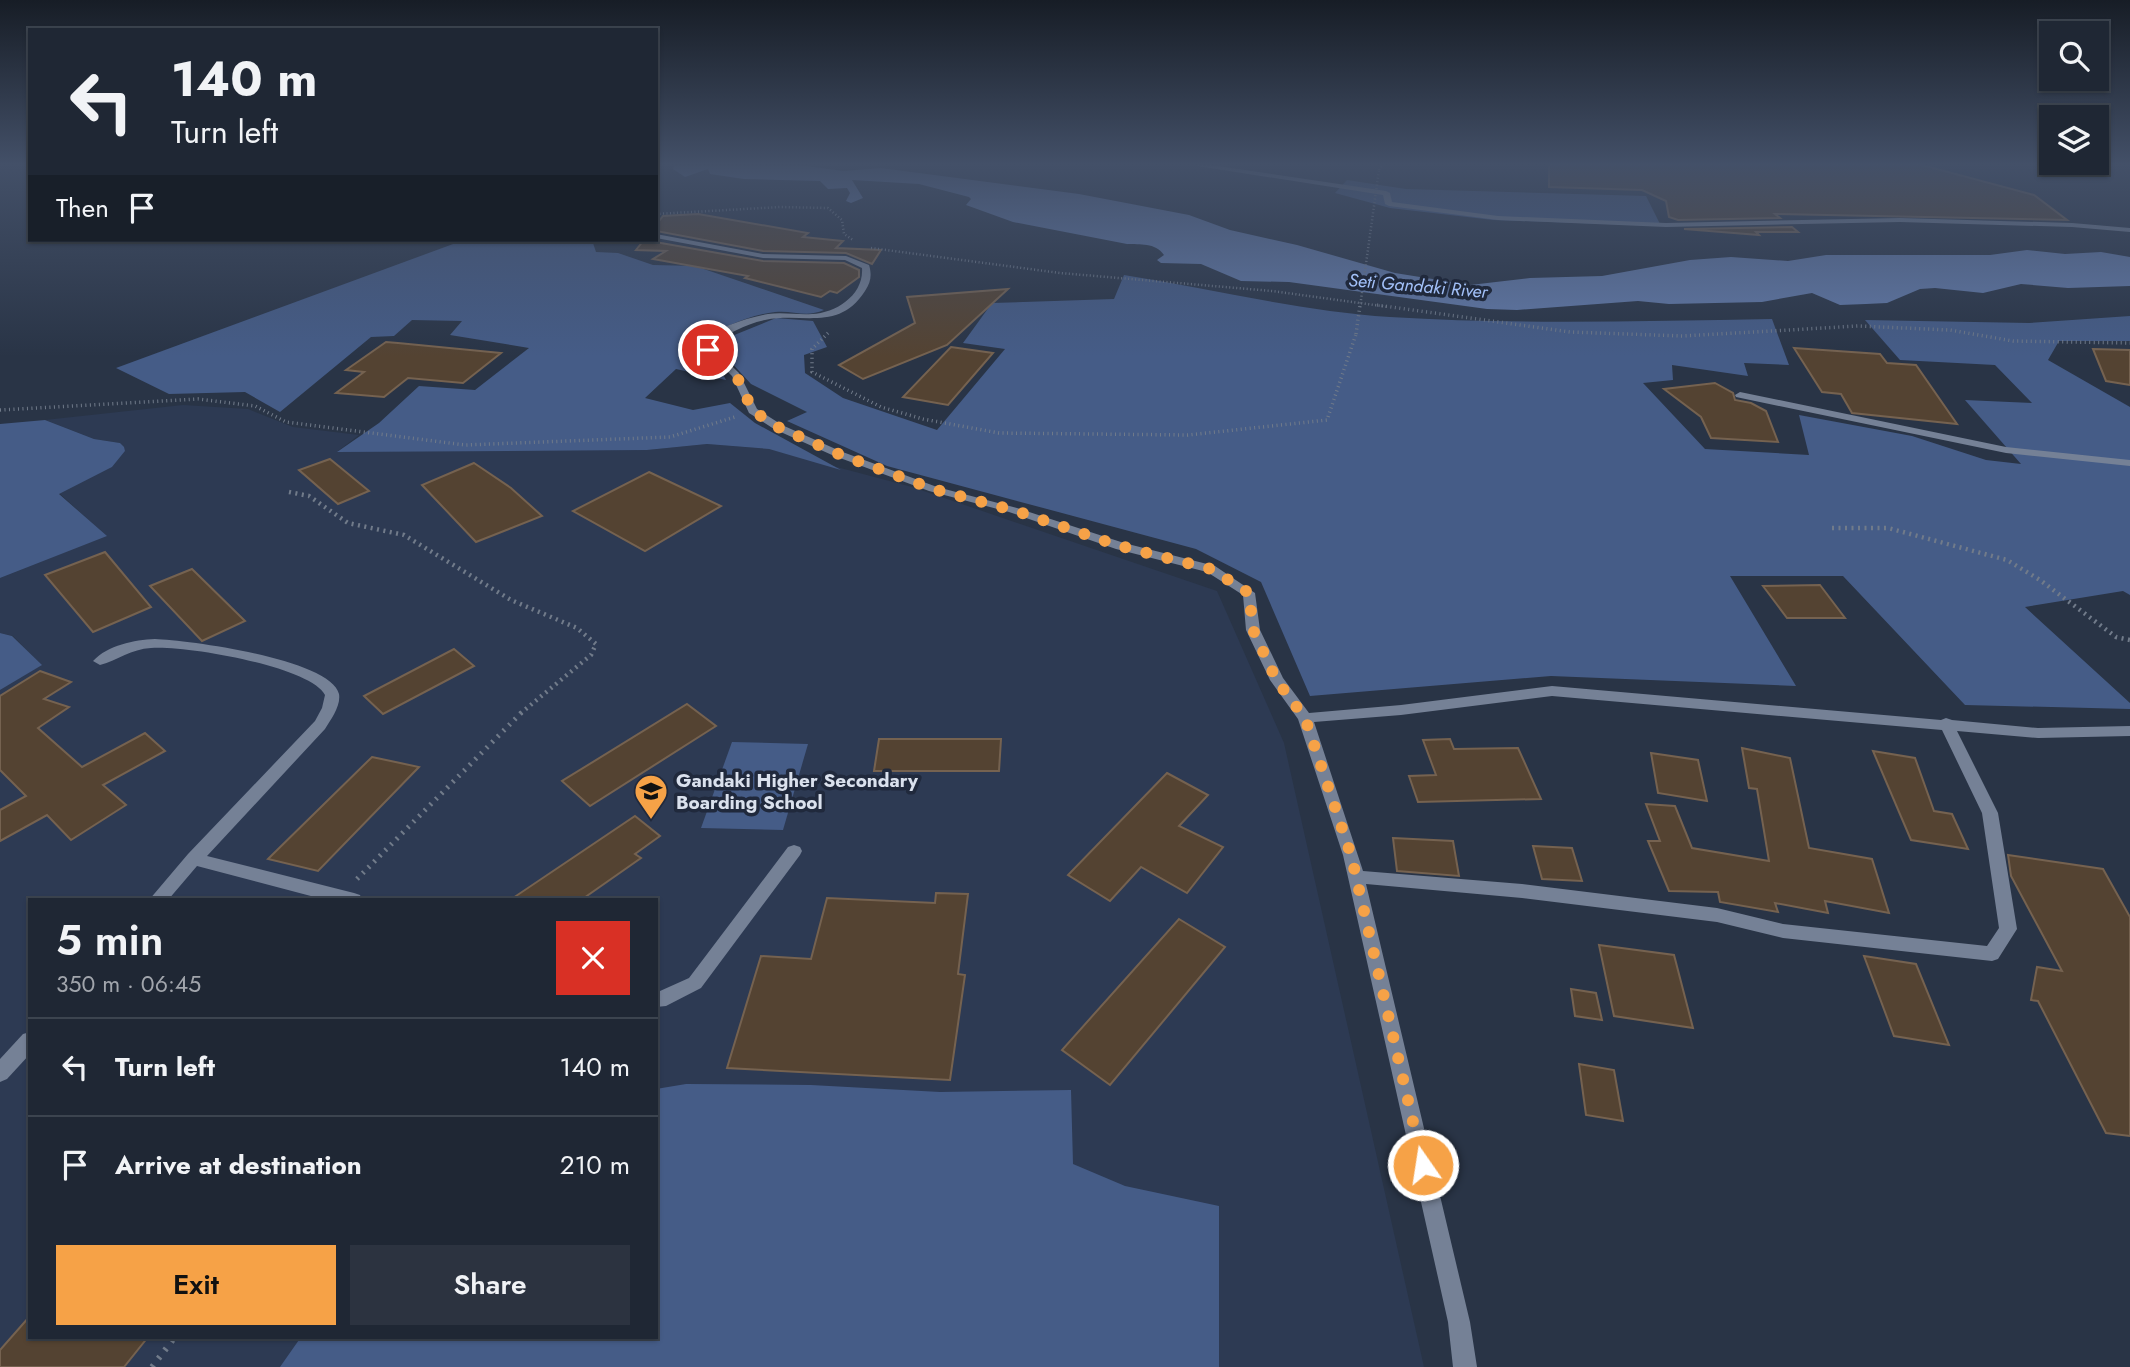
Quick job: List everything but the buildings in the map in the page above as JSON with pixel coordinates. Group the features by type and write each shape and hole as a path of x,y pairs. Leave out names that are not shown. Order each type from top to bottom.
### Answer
{"street":[{"path":"658,236 748,254 808,259 840,258 860,263 867,270 867,282 862,292 845,306 816,318 776,315 740,326 703,343 736,375 753,411 778,427 890,475 1013,510 1120,546 1211,569 1249,593 1253,630 1277,681 1305,718 1356,877 1459,1322 1465,1367"},
{"path":"1740,395 2006,450 2130,463"},
{"path":"100,661 134,645 158,642 274,662 316,675 327,683 332,693 332,703 320,725 159,898"},
{"path":"1305,718 1401,710 1552,691 2038,733 2130,732"},
{"path":"1356,877 1522,891 1717,915 1783,931 1992,954 2008,929 1990,813 1946,723"},
{"path":"658,999 695,983 794,851"},
{"path":"194,859 348,897"},
{"path":"0,1073 28,1042"}],"path":[{"path":"843,229 844,234 856,241"},
{"path":"829,313 842,320 812,349 812,372 881,407 923,419 999,433 1188,435 1326,420 1356,334 1371,229"},
{"path":"868,247 1060,273 1272,291 1570,332 1683,336 1858,326 1950,330 2013,341 2130,344"},
{"path":"0,410 198,399 256,406 286,422 465,445 670,437 753,411"},
{"path":"289,492 309,496 348,523 404,535 510,600 577,628 596,644 591,655 533,702 348,897"},
{"path":"1832,528 1888,528 2007,560 2040,580 2116,637 2130,640"},
{"path":"152,1367 173,1339"}],"shaded area":[{"path":"459,242 593,242 596,252 618,253 653,265 695,266 824,310 805,314 782,312 754,316 692,343 726,380 676,369 645,398 693,410 730,403 755,423 841,470 769,449 707,444 647,450 337,452 379,423 419,386 475,390 529,348 450,335 462,321 412,320 394,336 371,337 280,412 245,392 169,394 116,368"},
{"path":"1124,275 1290,305 1390,317 1533,322 1772,319 1789,365 1744,363 1748,376 1672,365 1673,380 1643,383 1705,449 1809,455 1799,415 1912,436 1986,460 2021,464 1965,400 2032,403 1995,365 1900,360 1865,320 2029,323 2130,316 2130,341 2059,341 2048,360 2130,407 2130,595 2123,591 2025,607 2130,703 2130,709 1965,705 1843,576 1730,576 1796,686 1551,676 1310,696 1261,582 1196,549 887,466 787,421 807,412 751,384 717,347 717,342 776,318 813,321 827,347 804,355 805,373 843,398 937,430 1005,349 963,343 992,303 1114,299"},
{"name":"Gandaki Higher Secondary Boarding School","path":"183,405 248,409 293,427 359,435 338,451 647,450 707,444 769,449 912,487 1217,591 1284,743 1424,1367 0,1367 0,690 41,665 13,636 0,633 0,578 106,536 59,493 112,467 125,451 120,443 94,439 45,420"},
{"path":"45,420 94,439 120,443 124,447 125,451 112,467 59,494 107,536 0,578 0,424"},
{"path":"0,633 12,636 42,665 0,690"},
{"path":"732,742 808,744 783,830 701,828"},
{"path":"686,1084 811,1085 940,1092 1071,1090 1073,1164 1125,1186 1219,1206 1219,1367 280,1367 300,1339 658,1339 658,1089"}],"water":[{"name":"Seti Gandaki River","path":"1048,229 1227,229 1297,245 1395,273 1470,285 1530,278 1602,276 1690,260 1731,257 1788,261 1826,255 1990,255 2027,250 2065,254 2101,252 2130,257 2130,286 2068,288 2021,284 1983,293 1935,288 1920,289 1887,303 1840,305 1812,293 1762,302 1669,304 1638,301 1517,310 1487,309 1289,282 1241,281 1201,264 1161,263 1157,260 1164,255 1156,248"}],"place":[{"name":"Gandaki Higher Secondary Boarding School","path":"651,821"}],"route":[{"path":"708,350 736,375 753,411 778,427 890,475 1013,510 1120,546 1211,569 1249,593 1253,630 1277,681 1305,718 1351,855 1423,1165"}]}
